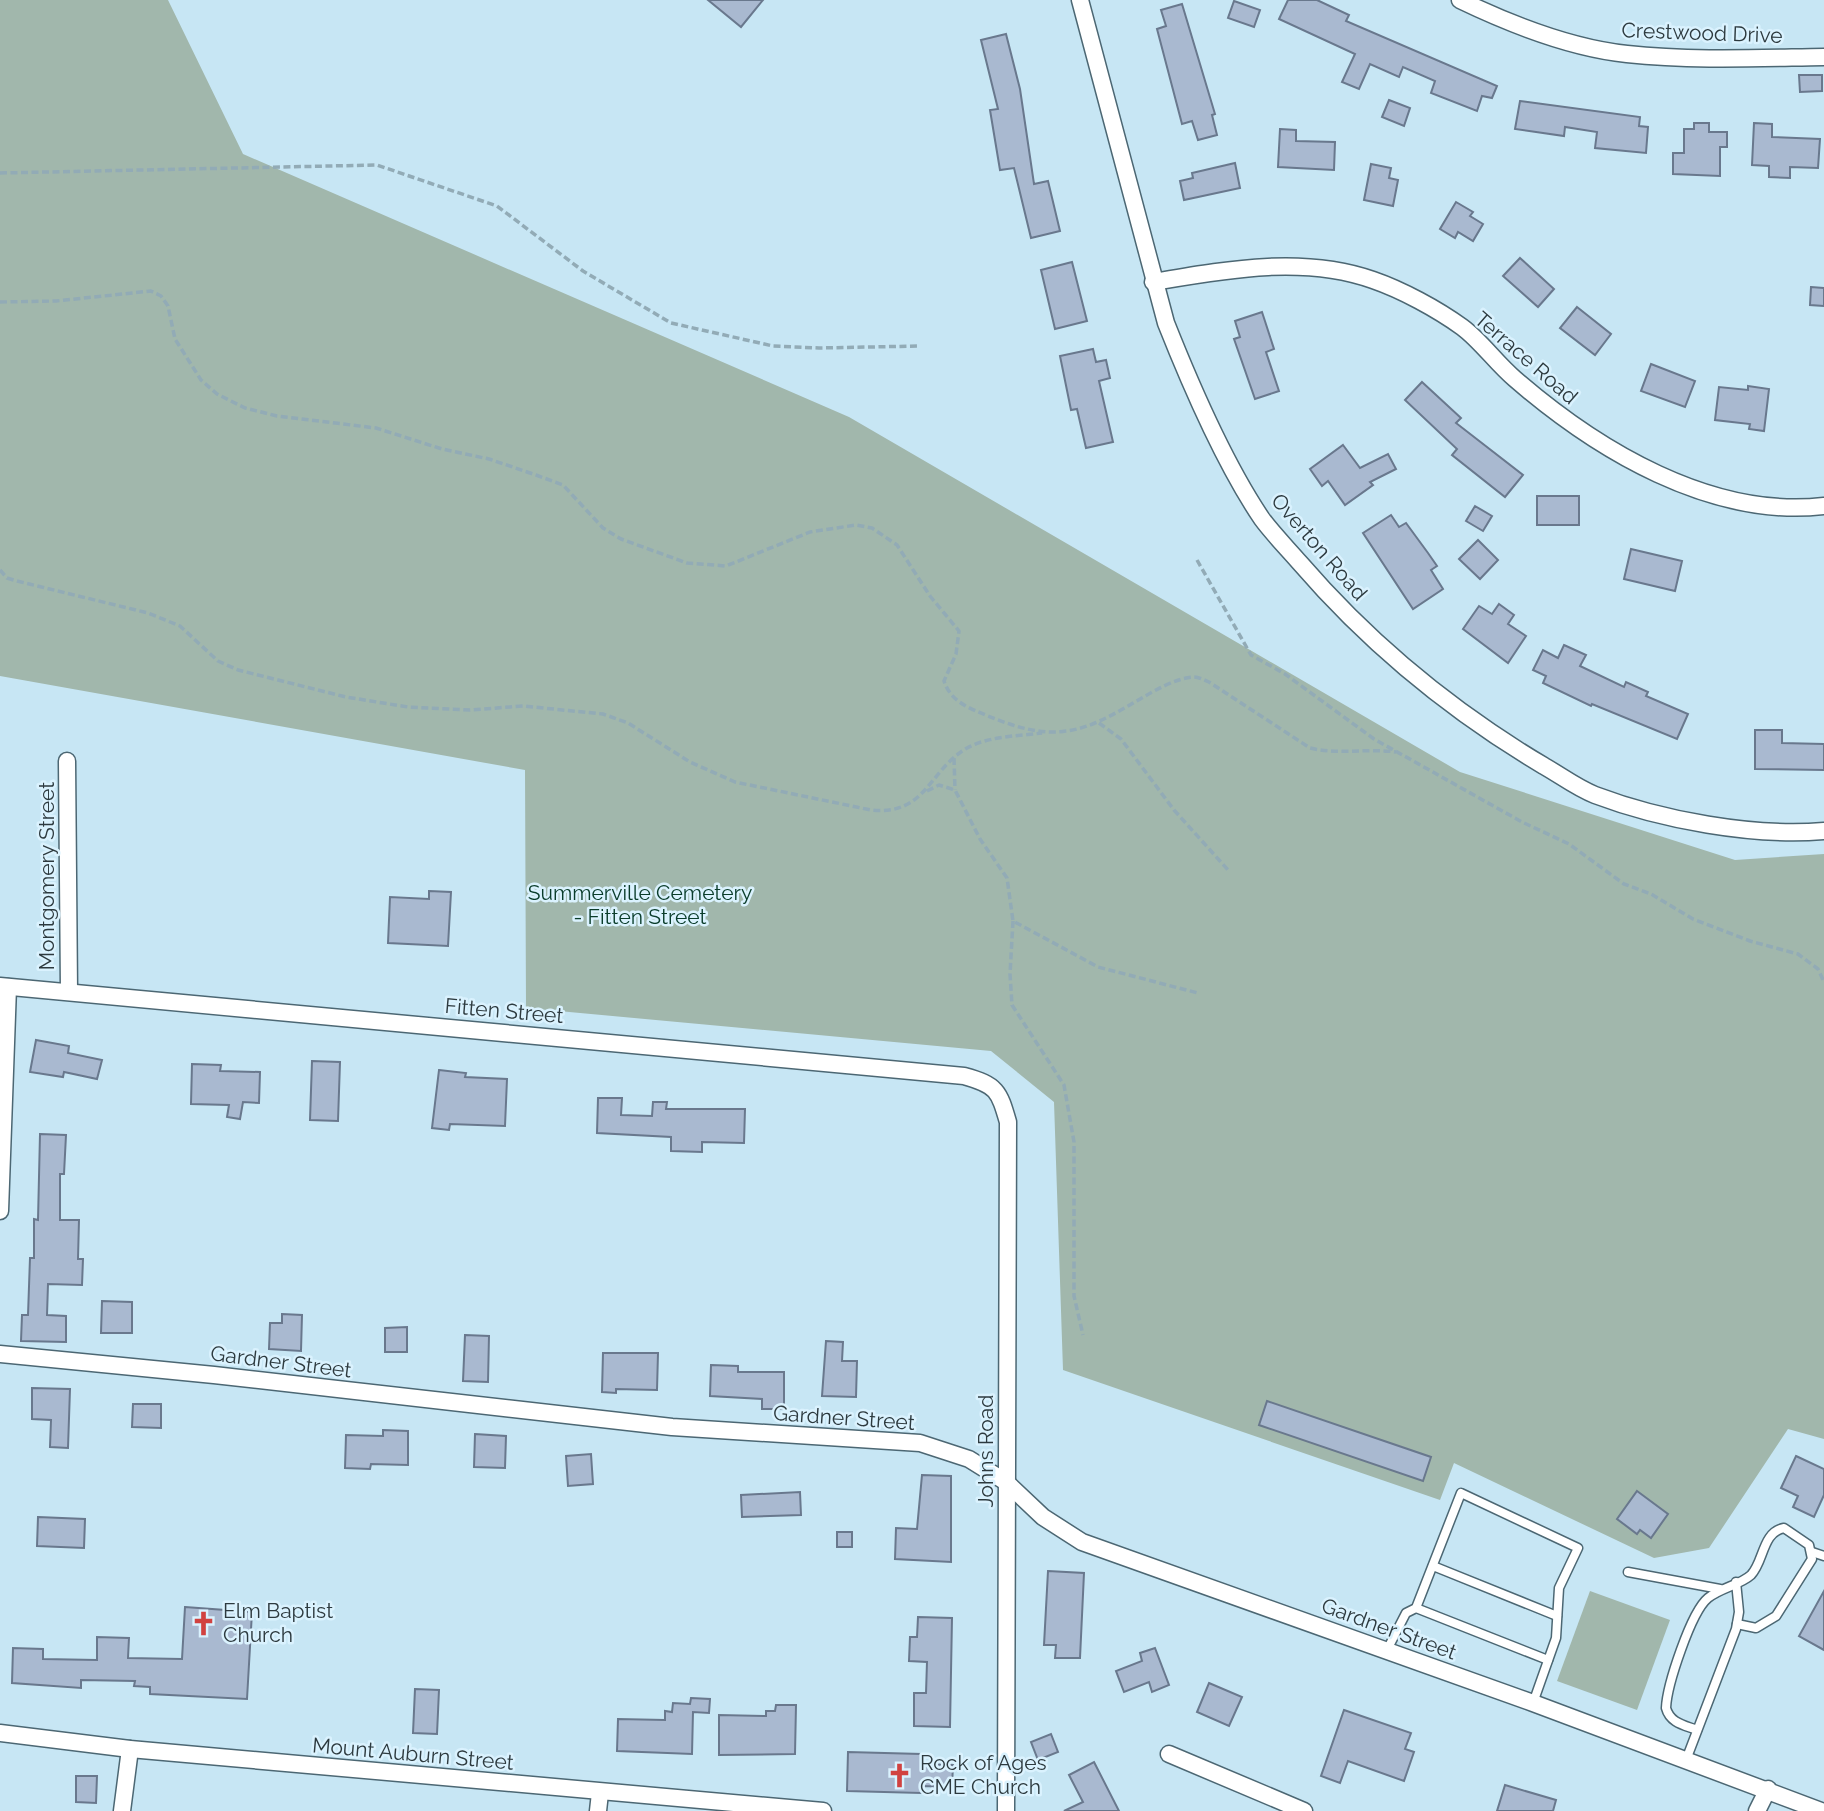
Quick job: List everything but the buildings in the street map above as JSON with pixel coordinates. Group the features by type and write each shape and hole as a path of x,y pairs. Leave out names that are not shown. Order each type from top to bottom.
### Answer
{"street":[{"name":"Overton Road","path":"1080,0 1107,94 1153,282 1185,369 1262,519 1314,579 1381,648 1511,746 1593,794 1653,813 1718,825 1798,834 1824,831"},
{"name":"Crestwood Drive","path":"1460,0 1544,35 1626,54 1737,58 1824,57"},
{"name":"Terrace Road","path":"1153,282 1231,269 1317,267 1373,280 1463,327 1513,377 1572,426 1637,463 1710,494 1764,507 1824,506"},
{"name":"Montgomery Street","path":"67,761 69,991"},
{"name":"Montgomery Street","path":"0,1211 4,986"},
{"name":"Fitten Street","path":"4,986 964,1076 984,1082 1000,1093"},
{"name":"Johns Road","path":"1000,1093 1008,1122 1006,1811"},
{"name":"Gardner Street","path":"0,1354 214,1375 673,1427 920,1443 969,1459 1006,1482 1043,1517 1083,1542 1533,1703 1822,1811"},
{"name":"Mount Auburn Street","path":"0,1733 130,1749 823,1811"},
{"path":"122,1811 130,1749"},
{"path":"1168,1754 1304,1811"},
{"path":"1757,1811 1768,1789"},
{"path":"598,1811 600,1793"}],"lane":[{"path":"1387,1650 1406,1613 1416,1608 1461,1493 1578,1548 1559,1588 1556,1638 1533,1703"},
{"path":"1697,1730 1668,1717 1666,1700 1701,1604 1720,1589 1751,1575 1777,1529 1784,1528 1800,1538 1812,1552 1824,1556"},
{"path":"1737,1624 1756,1628 1776,1616 1806,1569 1812,1552"},
{"path":"1433,1566 1557,1616"},
{"path":"1628,1572 1720,1589"},
{"path":"1686,1760 1737,1624 1735,1583"},
{"path":"1416,1608 1548,1660"}],"path":[{"path":"0,173 377,164 497,206 583,271 670,323 773,345 820,348 919,345"},
{"path":"0,302 25,303 151,290 161,296 168,306 175,340 187,362 217,394 245,408 277,416 376,428 442,449 489,459 554,482 578,498 603,528 621,539 687,563 726,566 810,532 856,525 872,528 897,544 930,596 959,631 956,654 944,681 948,693 956,701 999,720 1047,732"},
{"path":"1197,560 1251,655 1285,674 1396,752 1522,822 1569,844 1624,884 1651,894 1693,919 1750,941 1798,954 1818,969 1824,982"},
{"path":"0,570 7,578 17,582 148,613 180,626 218,662 238,670 346,697 408,707 470,710 523,706 603,714 628,723 691,762 735,782 871,810 899,809 939,785 956,790"},
{"path":"925,792 954,757 987,741 1067,731 1099,723 1162,688 1196,677 1209,682 1310,748 1325,752 1370,748 1396,752"},
{"path":"1099,723 1121,739 1174,810 1229,872"},
{"path":"954,757 956,790 980,839 1007,878 1013,921 1010,974 1012,1005 1064,1085 1074,1142 1074,1296 1083,1335"},
{"path":"1013,921 1098,967 1199,993"}],"green space":[{"name":"Summerville Cemetery - Fitten Street","path":"0,0 168,0 243,154 849,417 1460,772 1735,860 1824,854 1824,1439 1788,1429 1709,1548 1654,1558 1454,1463 1440,1500 1063,1370 1054,1102 991,1051 526,1008 525,770 0,676"},
{"path":"1590,1591 1670,1620 1637,1710 1557,1681"}],"place":[{"name":"Elm Baptist Church","path":"203,1623"},
{"name":"Rock of Ages CME Church","path":"900,1775"}]}
